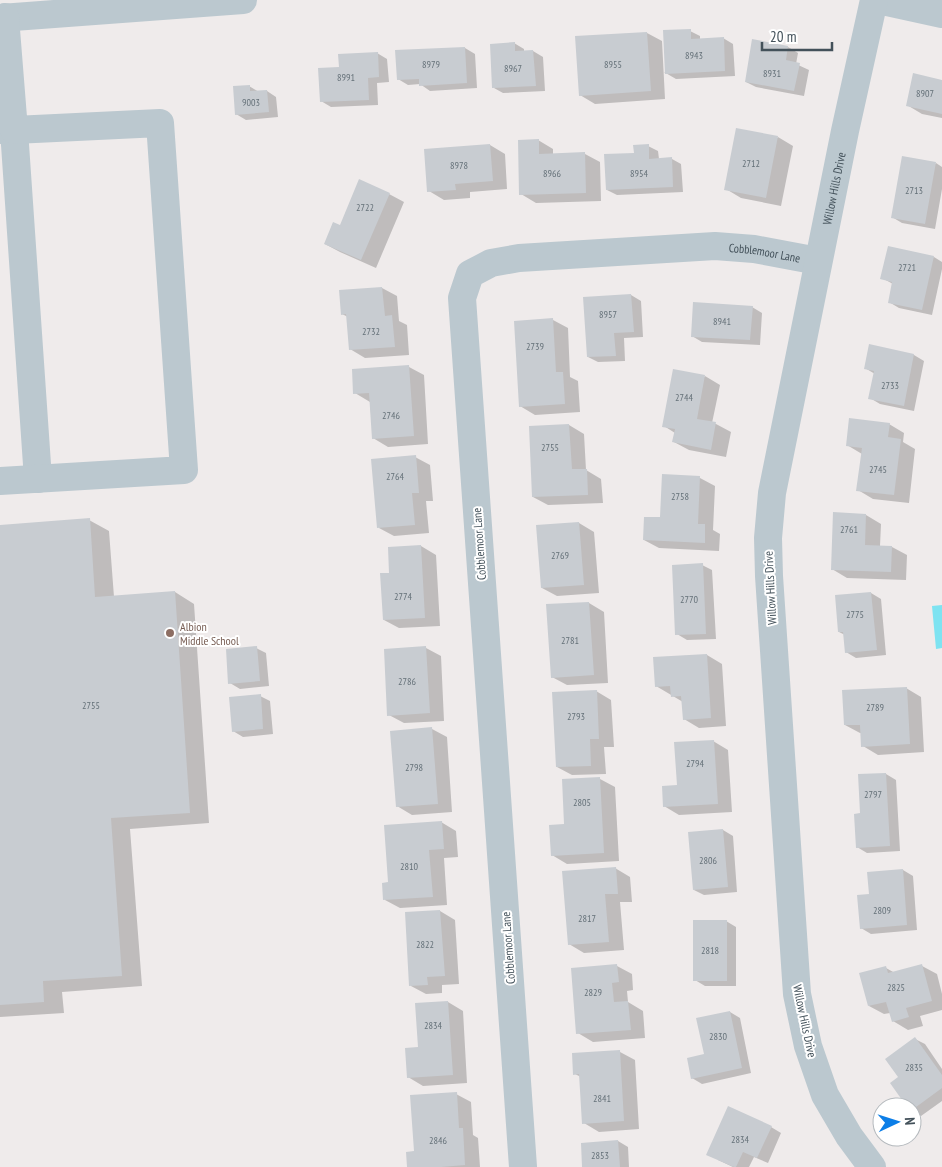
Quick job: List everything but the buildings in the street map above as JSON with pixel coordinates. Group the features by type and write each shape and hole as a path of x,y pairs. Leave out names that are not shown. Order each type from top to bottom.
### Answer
{"street":[{"path":"38,479 7,130 3,18 243,0"},
{"path":"876,0 942,14"},
{"name":"Willow Hills Drive","path":"872,1167 849,1136 826,1095 808,1046 797,994 768,538 772,493 818,261 845,131 876,0"},
{"path":"0,481 184,470 160,123 7,130"},
{"name":"Cobblemoor Lane","path":"523,1167 462,298 470,274 491,263 519,258 715,246 754,250 818,261"}],"water":[{"path":"942,605 942,648 936,649 932,606"}],"place":[{"name":"Albion Middle School","path":"170,633"}]}
